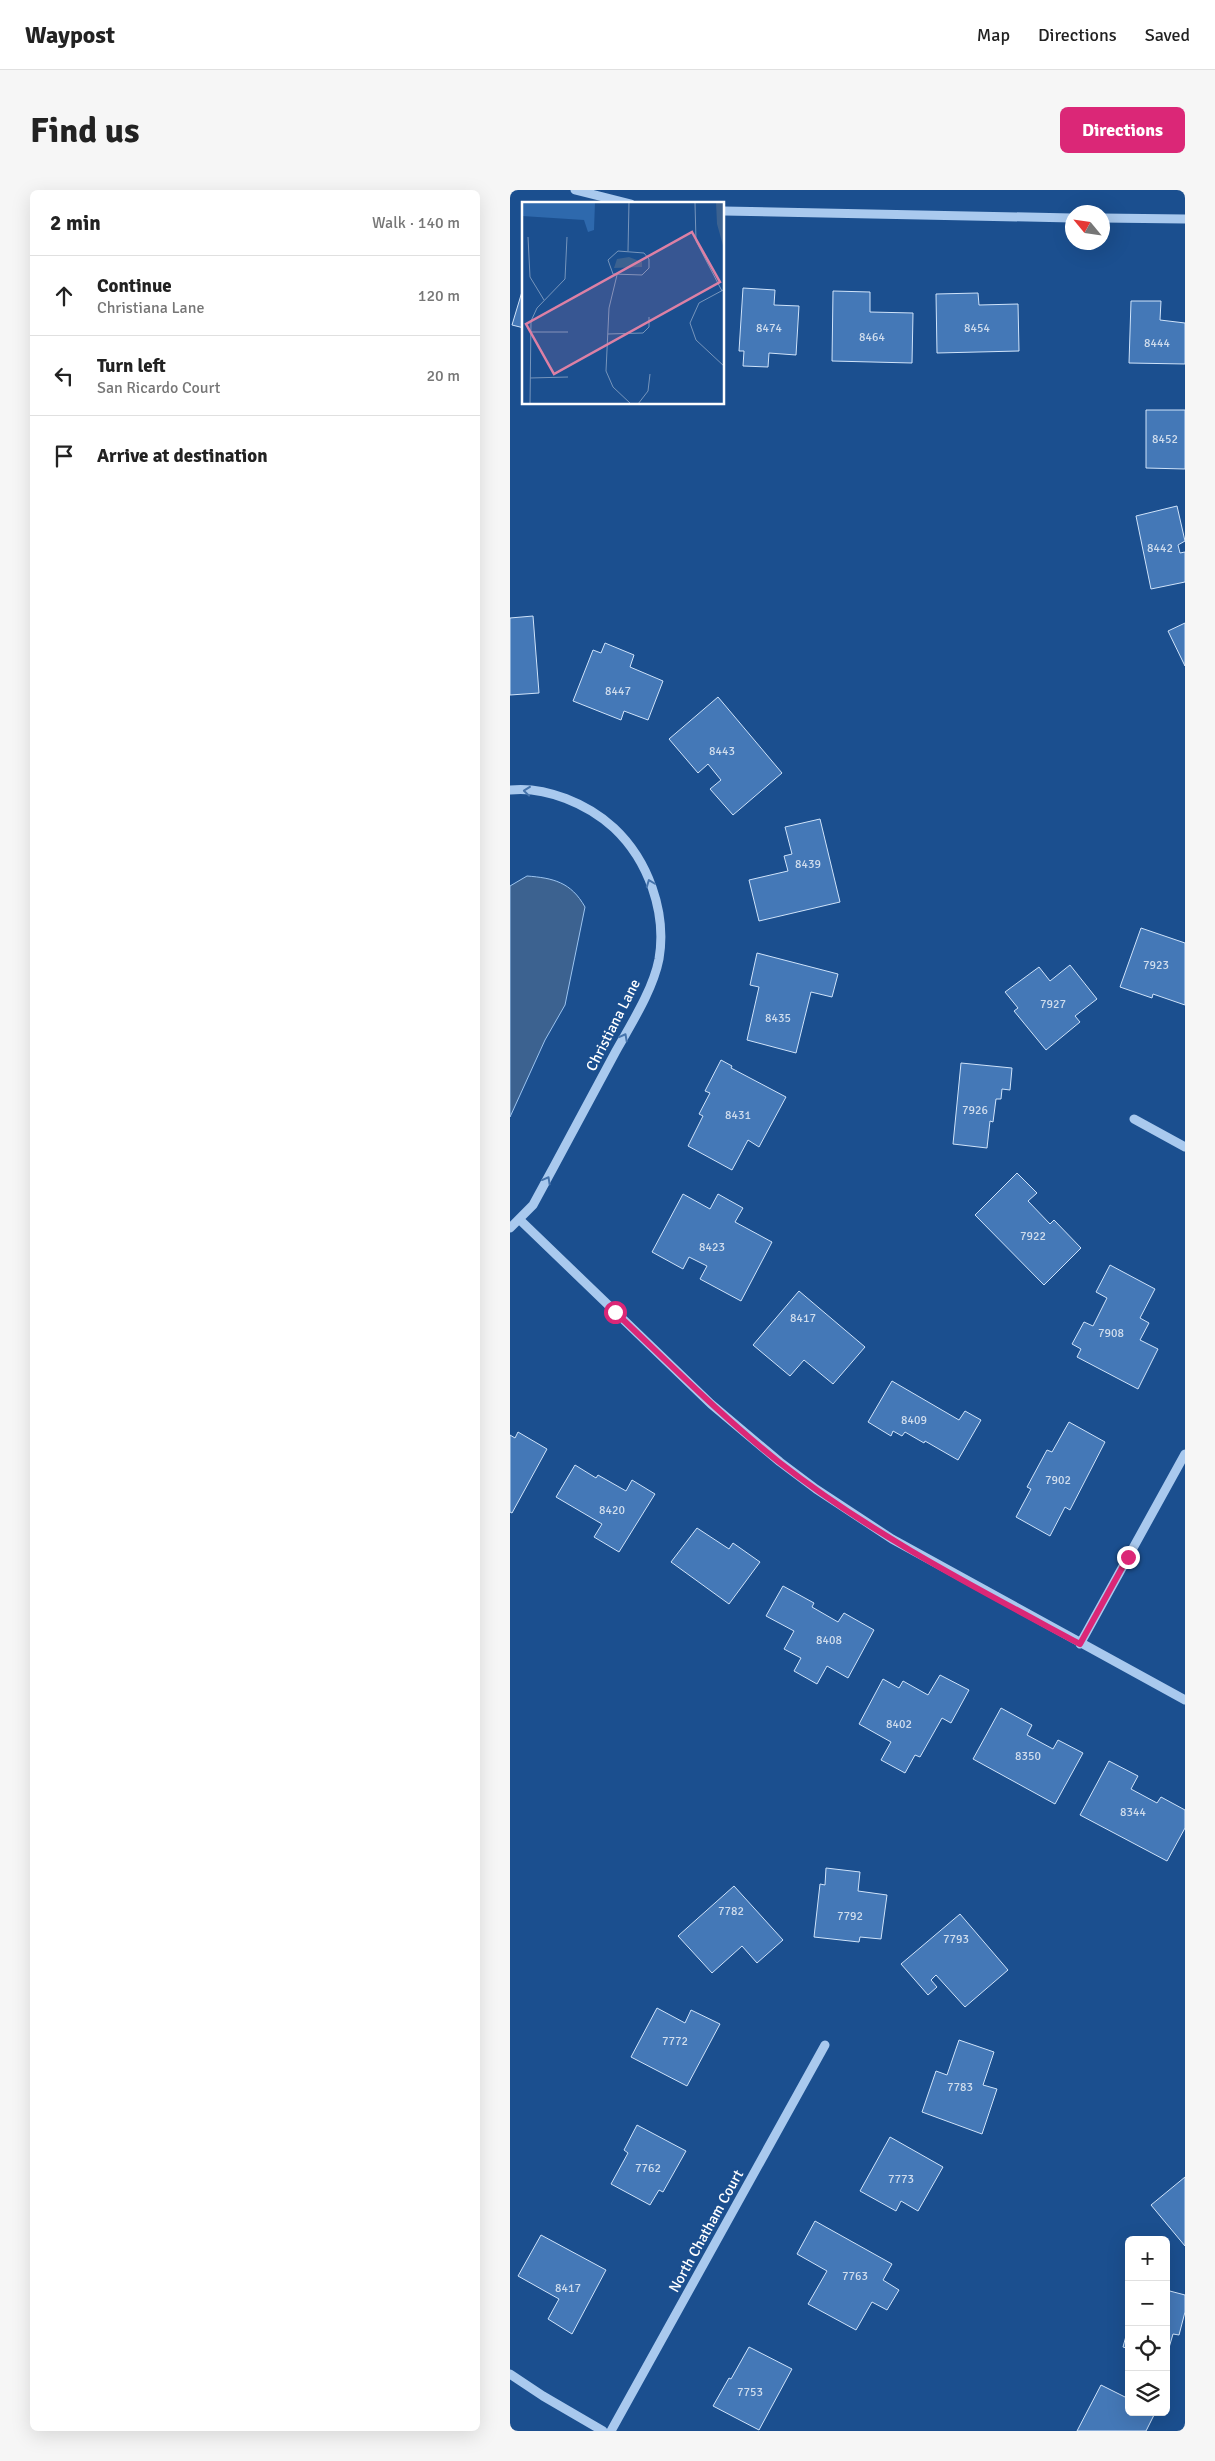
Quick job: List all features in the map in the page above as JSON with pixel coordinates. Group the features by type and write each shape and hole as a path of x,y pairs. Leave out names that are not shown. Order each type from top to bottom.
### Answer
{"street":[{"path":"575,190 623,202"},
{"path":"725,211 1065,218"},
{"path":"1110,218 1185,220"},
{"name":"Christiana Lane","path":"510,790 544,792 559,796 588,809 611,826 632,847 645,872 656,900 659,915 659,960 643,1000 533,1205 510,1228"},
{"path":"1134,1119 1185,1147"},
{"path":"519,1219 711,1404 780,1462 840,1506 892,1539 1185,1700"},
{"path":"1080,1644 1185,1454"},
{"name":"North Chatham Court","path":"611,2431 825,2045"},
{"path":"510,2374 543,2396 604,2431"}],"water":[{"path":"527,876 545,878 560,883 574,892 585,907 565,1005 545,1040 510,1117 510,886"}],"building":[{"path":"743,288 775,290 774,305 799,306 796,355 769,353 768,367 743,366 744,351 739,351"},
{"path":"833,291 870,292 870,312 913,313 912,363 832,361"},
{"path":"522,292 522,328 512,325"},
{"path":"978,293 979,305 1018,304 1019,351 937,353 936,294"},
{"path":"1131,301 1161,301 1160,320 1185,323 1185,364 1129,363"},
{"path":"1146,410 1185,410 1185,469 1146,468"},
{"path":"1177,506 1185,541 1178,545 1180,553 1185,552 1185,582 1151,589 1136,516"},
{"path":"533,616 539,693 510,695 510,618"},
{"path":"1185,623 1185,666 1168,631"},
{"path":"605,643 634,655 630,667 663,681 648,720 624,711 621,720 573,701 593,650 601,653"},
{"path":"718,697 782,773 733,815 710,789 721,780 708,764 698,773 669,739"},
{"path":"820,819 840,902 759,921 749,880 788,871 784,856 792,854 785,827"},
{"path":"1141,928 1185,943 1185,1005 1153,994 1152,998 1120,987"},
{"path":"757,953 838,974 832,997 811,992 796,1053 747,1040 759,987 750,985"},
{"path":"1070,965 1097,999 1075,1016 1080,1022 1046,1050 1014,1011 1018,1008 1005,992 1039,967 1050,981"},
{"path":"721,1060 732,1066 731,1068 786,1097 759,1147 748,1140 732,1170 688,1146 703,1116 699,1114 710,1093 705,1091"},
{"path":"961,1063 1012,1068 1010,1090 1002,1089 1001,1099 996,1099 993,1122 990,1121 987,1148 953,1144"},
{"path":"1017,1173 1037,1193 1028,1201 1050,1224 1054,1220 1081,1248 1044,1285 975,1215"},
{"path":"683,1194 710,1209 718,1194 743,1208 735,1222 772,1242 741,1301 700,1279 707,1266 689,1257 683,1269 652,1252"},
{"path":"1110,1265 1155,1289 1140,1318 1149,1323 1140,1340 1158,1349 1138,1389 1077,1357 1081,1349 1072,1344 1084,1322 1093,1326 1107,1298 1096,1292"},
{"path":"799,1291 865,1347 833,1384 804,1360 790,1376 753,1345"},
{"path":"892,1381 959,1420 965,1411 981,1420 958,1460 905,1432 902,1436 893,1431 891,1436 868,1422"},
{"path":"1069,1422 1105,1442 1070,1510 1065,1507 1050,1536 1016,1517 1031,1489 1027,1487 1047,1450 1052,1452"},
{"path":"518,1432 547,1449 512,1513 510,1512 510,1435 515,1438"},
{"path":"575,1465 596,1478 598,1475 626,1491 632,1480 655,1494 619,1552 594,1537 602,1524 556,1497"},
{"path":"697,1528 729,1549 733,1543 760,1562 729,1604 671,1562"},
{"path":"783,1586 814,1603 812,1607 838,1622 844,1613 874,1630 848,1678 827,1666 817,1684 794,1671 801,1658 784,1649 794,1631 766,1616"},
{"path":"940,1675 969,1690 951,1723 942,1718 920,1757 915,1755 905,1773 881,1760 891,1742 859,1724 883,1679 899,1688 903,1681 928,1695"},
{"path":"1001,1708 1032,1725 1027,1735 1053,1749 1058,1740 1083,1753 1055,1804 973,1759"},
{"path":"1109,1761 1138,1776 1131,1789 1157,1803 1161,1797 1185,1810 1185,1828 1167,1861 1080,1815"},
{"path":"826,1868 860,1872 858,1891 887,1895 881,1939 860,1937 859,1942 814,1937 820,1884 825,1885"},
{"path":"734,1886 783,1940 757,1963 742,1946 712,1973 678,1936"},
{"path":"960,1914 1008,1970 965,2007 936,1975 931,1980 937,1987 928,1995 901,1964"},
{"path":"657,2008 685,2023 691,2010 720,2024 687,2086 631,2057"},
{"path":"959,2040 994,2052 983,2085 997,2089 982,2134 922,2112 936,2071 947,2075"},
{"path":"637,2125 686,2151 663,2192 659,2190 650,2205 611,2184 628,2153 624,2150"},
{"path":"890,2137 943,2167 918,2211 901,2201 896,2211 860,2191"},
{"path":"1185,2177 1185,2246 1151,2205"},
{"path":"815,2221 892,2264 883,2280 899,2290 887,2310 872,2302 856,2330 808,2304 827,2271 797,2254"},
{"path":"541,2235 606,2270 572,2334 548,2319 559,2299 518,2276"},
{"path":"1170,2291 1185,2295 1185,2312 1179,2335 1173,2334 1170,2344"},
{"path":"749,2347 792,2369 759,2430 713,2406"},
{"path":"1101,2385 1125,2397 1125,2416 1154,2416 1146,2431 1077,2431"}],"route":[{"path":"615,1312 732,1424 816,1489 892,1539 1080,1644 1128,1557"}]}
